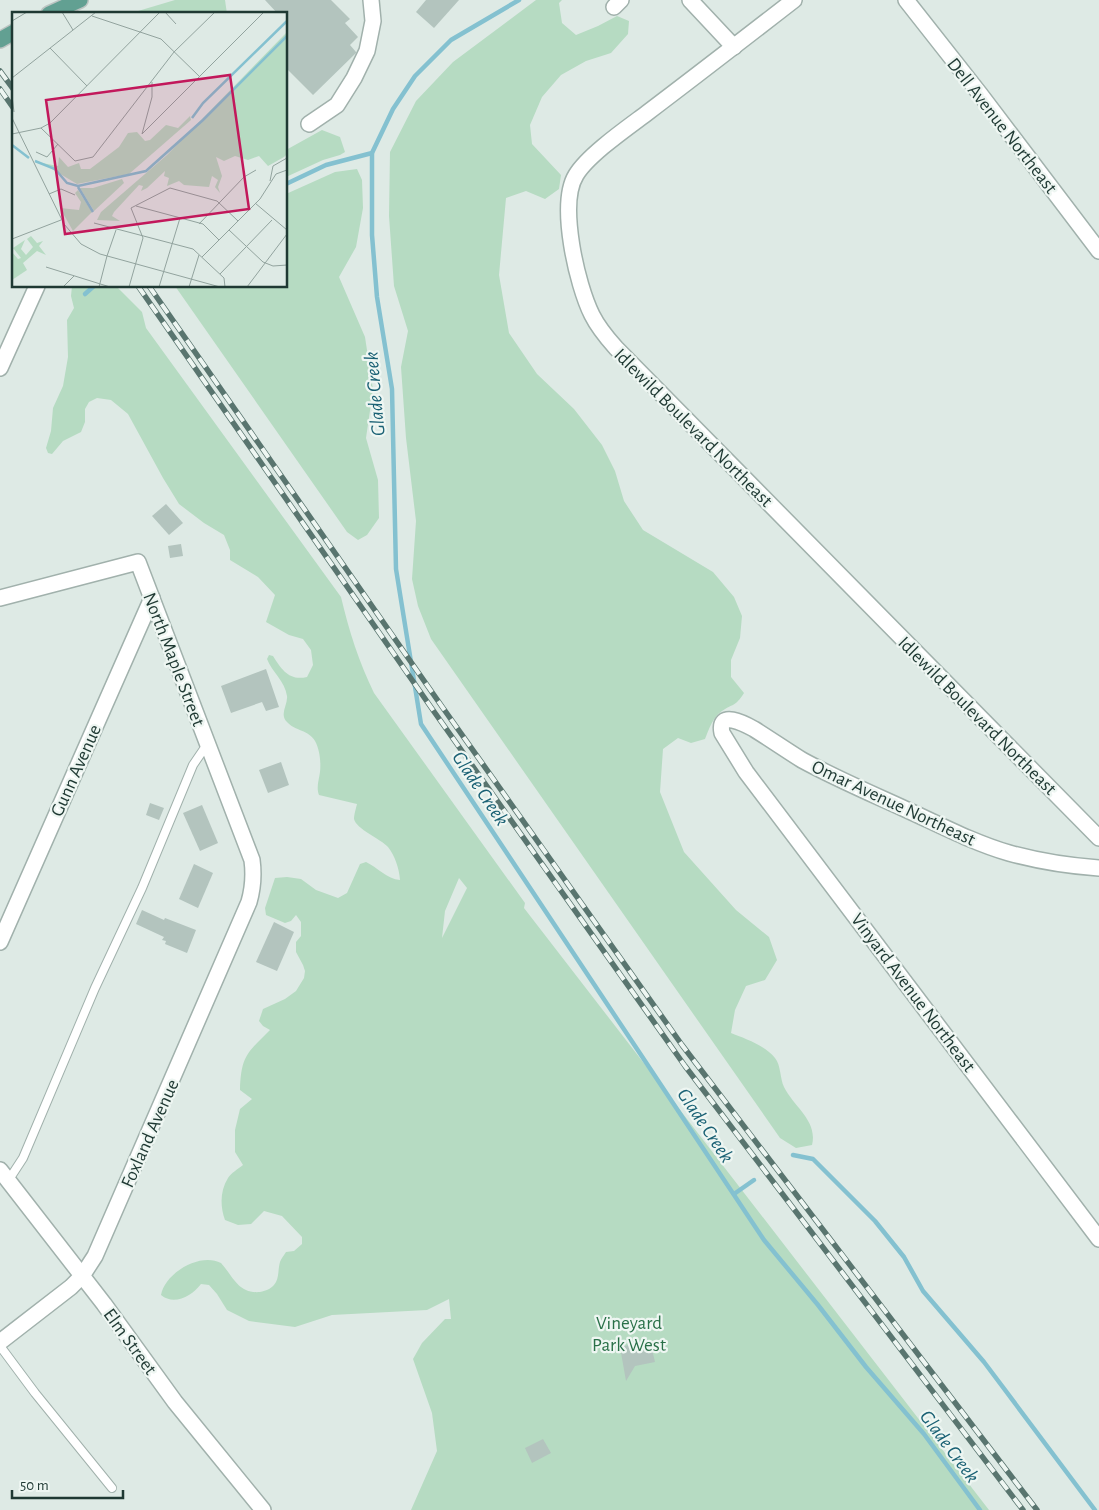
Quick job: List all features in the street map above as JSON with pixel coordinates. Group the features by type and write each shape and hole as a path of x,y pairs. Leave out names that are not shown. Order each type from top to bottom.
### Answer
{"main road":[{"path":"53,12 80,0"},
{"path":"0,40 12,33"}],"street":[{"path":"309,124 337,105 354,78 367,51 373,21 371,0"},
{"path":"690,0 734,47"},
{"name":"Idlewild Boulevard Northeast","path":"794,0 620,134 582,166 574,177 570,190 568,212 570,238 581,287 602,332 648,381 1099,838"},
{"name":"Dell Avenue Northeast","path":"906,0 1099,251"},
{"path":"0,368 36,288"},
{"name":"North Maple Street","path":"0,598 138,562 252,860 254,873 252,891"},
{"name":"Gunn Avenue","path":"0,940 152,598"},
{"name":"Omar Avenue Northeast","path":"729,744 721,728 722,724 734,719 801,759 848,783 979,842 1028,857 1099,868"},
{"name":"Vinyard Avenue Northeast","path":"729,744 746,772 1099,1239"},
{"name":"Foxland Avenue","path":"0,1342 82,1276 95,1256 188,1045 252,891"},
{"name":"Elm Street","path":"4,1176 82,1276 174,1402 264,1510"}],"lane":[{"path":"4,1176 23,1158 95,988 145,880 193,765 208,743"},
{"path":"0,1346 35,1393 112,1488"}],"green space":[{"path":"175,0 225,0 227,12 135,12"},
{"path":"536,0 562,0 559,3 562,23 576,35 617,16 629,21 628,34 611,53 586,61 561,75 542,97 530,125 532,144 561,175 559,189 545,199 526,191 506,198 499,275 509,333 537,374 574,409 602,445 615,471 624,501 643,530 713,572 734,597 742,616 740,638 731,660 731,677 744,693 736,703 716,716 705,739 691,743 678,738 663,749 660,792 684,852 736,910 769,937 777,960 765,980 746,986 735,1010 731,1033 761,1046 775,1058 784,1087 804,1114 812,1129 812,1145 796,1148 780,1138 431,639 418,606 412,579 416,521 406,438 401,367 408,331 394,286 389,216 390,152 416,101 453,62"},
{"path":"322,130 340,137 345,152 288,176 288,149"},
{"path":"357,169 362,180 363,208 356,247 339,277 365,337 373,390 366,438 378,480 379,518 367,535 358,540 347,532 176,288 288,288 288,193 335,172"},
{"name":"Vineyard Park West","path":"72,288 118,288 142,312 146,328 341,597 355,646 374,693 525,903 524,908 989,1510 411,1510 437,1451 432,1413 413,1359 422,1343 445,1319 451,1319 449,1299 427,1310 332,1315 295,1327 249,1321 227,1310 209,1285 201,1284 188,1296 177,1300 171,1300 161,1295 169,1279 176,1272 194,1262 203,1260 213,1260 221,1263 237,1283 246,1290 252,1292 265,1291 275,1284 280,1262 286,1252 294,1251 302,1244 302,1237 282,1216 264,1211 251,1224 238,1225 225,1220 222,1209 223,1188 228,1178 243,1165 235,1152 235,1130 240,1109 252,1099 240,1090 244,1062 251,1050 270,1030 259,1021 263,1009 285,999 296,991 304,978 305,971 296,952 296,942 301,936 301,922 296,915 291,921 285,923 266,915 265,908 275,878 301,879 316,890 338,898 347,893 360,864 366,862 386,875 400,880 396,862 388,847 356,823 354,817 357,804 319,795 320,761 317,745 312,737 290,725 285,719 286,691 267,659 269,655 273,656 283,670 291,676 307,677 313,665 311,650 303,639 289,635 266,622 275,595 258,577 230,560 230,550 224,535 179,504 128,414 111,400 97,398 89,402 85,409 85,422 81,432 63,441 52,454 48,453 46,448 51,431 53,408 63,386 68,357 67,320 74,308 71,296","holes":["459,878 467,888 442,938 445,911"]}],"building":[{"path":"265,0 331,0 350,19 345,23 358,37 350,45 356,53 313,95 288,70 288,12 276,12"},
{"path":"426,0 459,0 434,28 416,12"},
{"path":"166,504 183,523 169,535 152,516"},
{"path":"181,544 183,556 170,558 168,546"},
{"path":"266,669 279,707 266,711 262,702 231,713 221,686"},
{"path":"281,762 289,785 268,793 259,770"},
{"path":"150,803 164,808 159,820 146,815"},
{"path":"202,805 218,843 200,851 183,813"},
{"path":"194,864 213,873 198,908 179,899"},
{"path":"142,910 164,920 165,918 196,930 187,953 165,944 166,941 162,940 164,937 136,924"},
{"path":"274,922 294,932 277,971 256,962"},
{"path":"650,1341 655,1362 635,1366 626,1381 620,1347"},
{"path":"543,1439 551,1453 532,1463 525,1448"}],"waterway":[{"name":"Glade Creek","path":"519,0 451,40 415,76 393,109 372,153 372,235 377,297 392,389 396,569 421,724 764,1240 866,1367 924,1434 980,1510"},
{"path":"288,183 326,165 372,153"},
{"path":"85,294 92,288"},
{"path":"793,1155 813,1159 875,1221 904,1257 923,1291 984,1362 1095,1510"},
{"path":"734,1194 754,1180"}],"railway":[{"path":"0,71 12,87"},
{"path":"0,89 12,106"},
{"path":"139,288 435,713 685,1066 1023,1510"},
{"path":"150,288 443,708 682,1045 1037,1510"}]}
